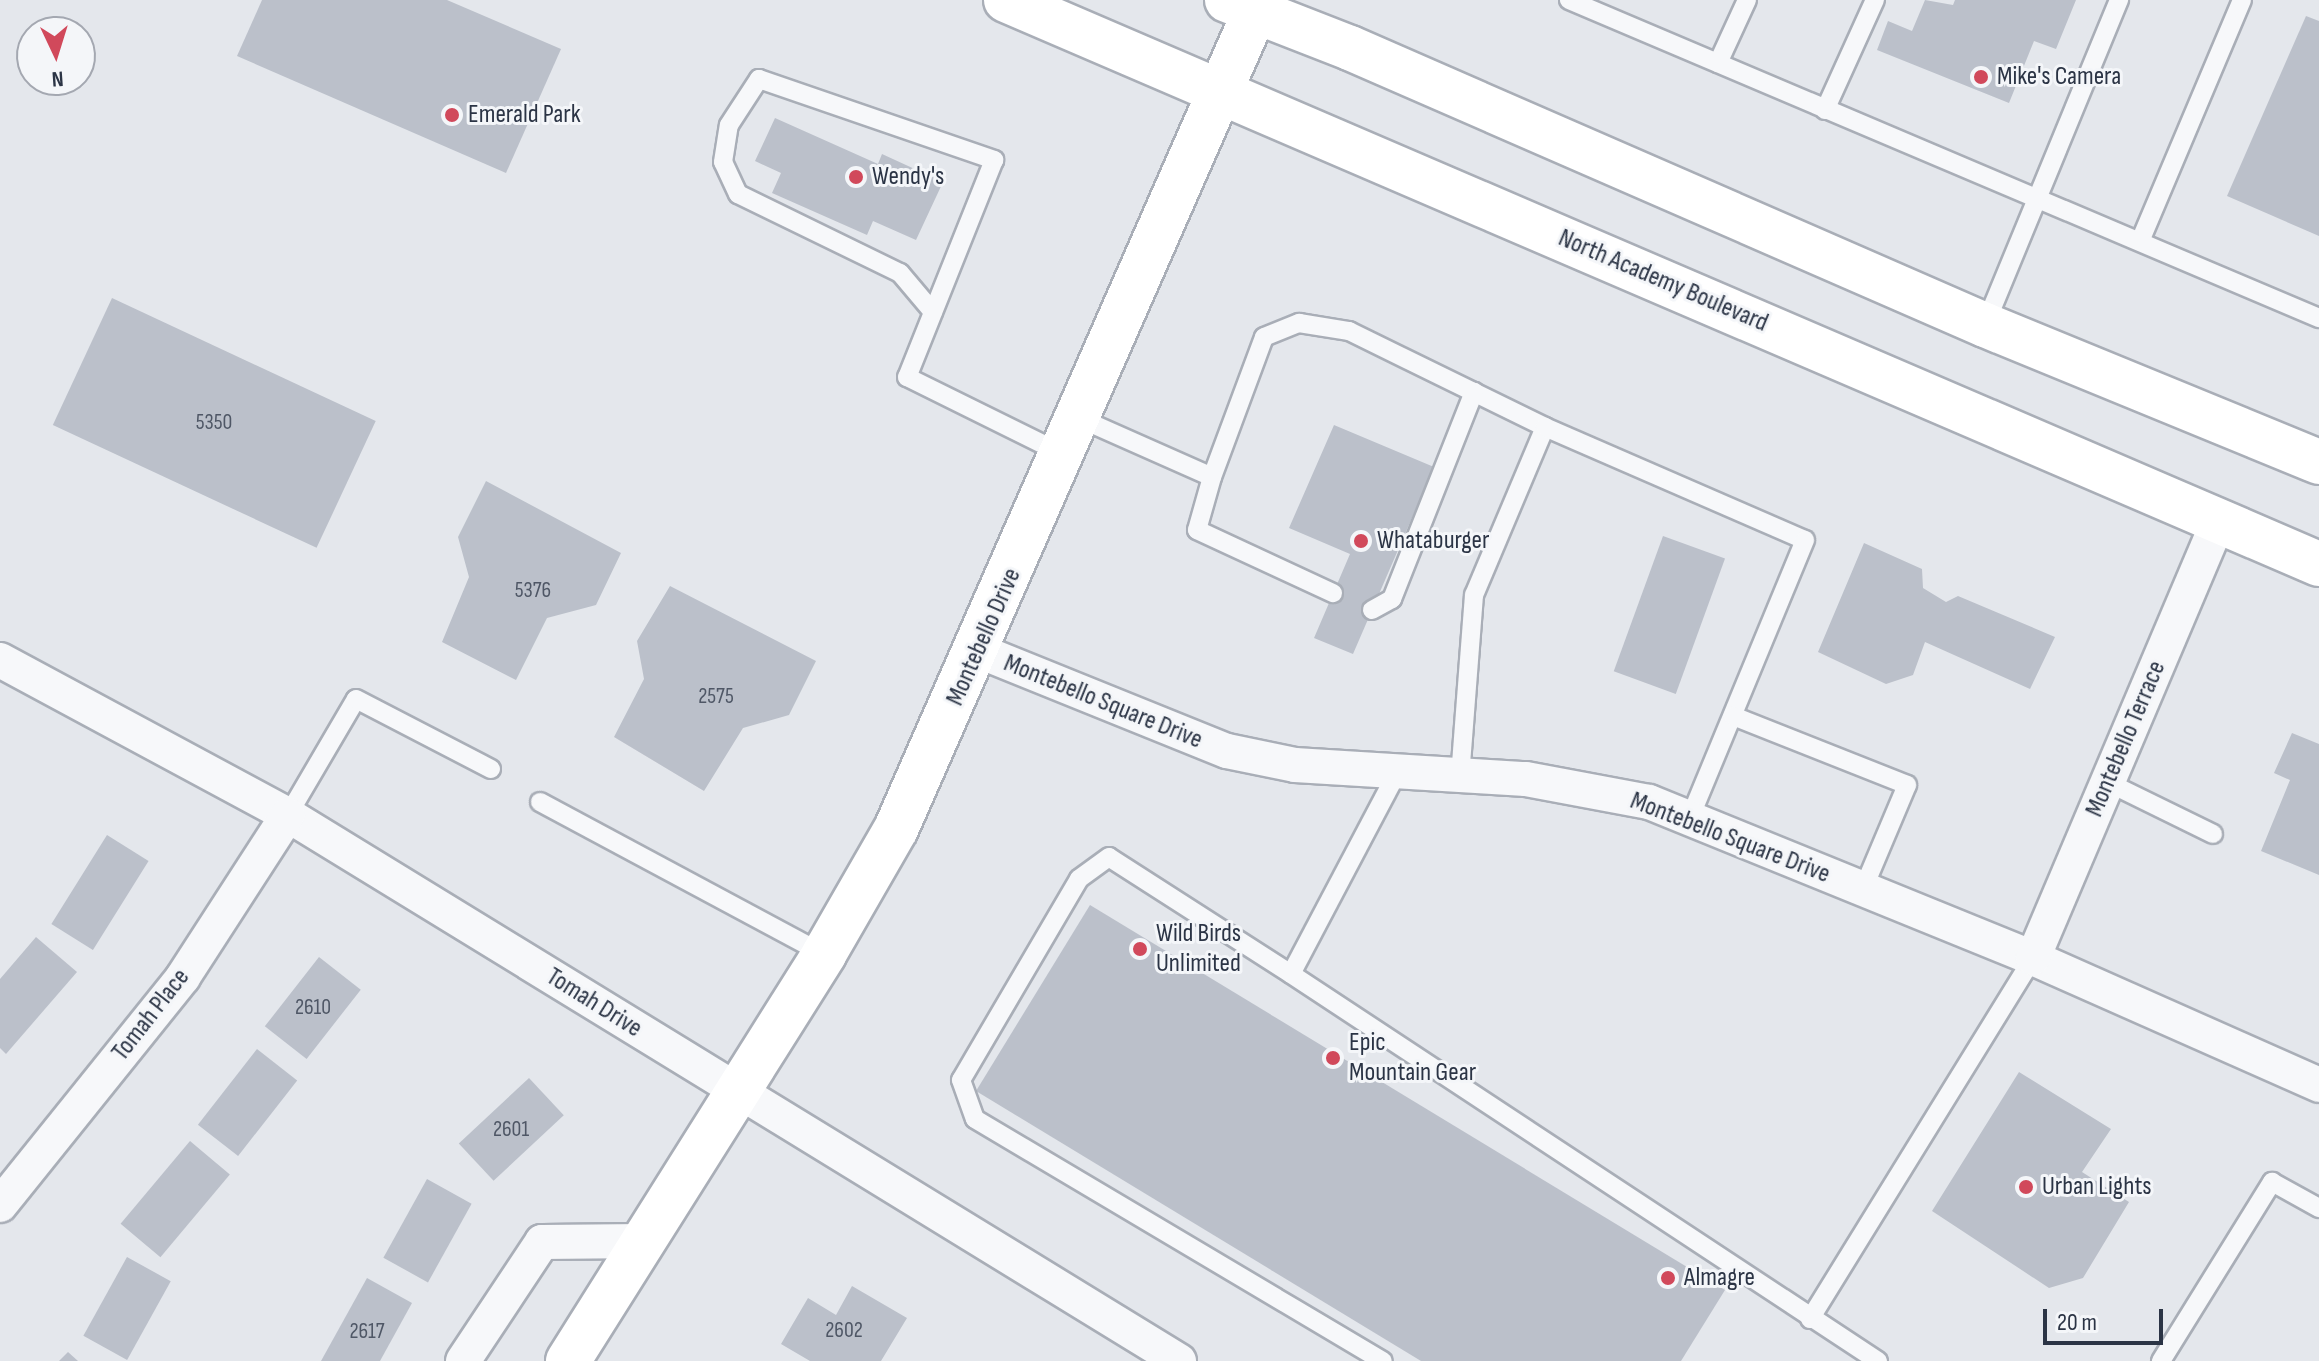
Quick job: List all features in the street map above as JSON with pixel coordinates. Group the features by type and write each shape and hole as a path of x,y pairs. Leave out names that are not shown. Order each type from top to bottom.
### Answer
{"main road":[{"name":"North Academy Boulevard","path":"1006,0 2319,564"},
{"name":"Montebello Drive","path":"568,1361 824,954 896,829 979,651 1071,436 1218,90 1247,4"},
{"path":"1247,4 1985,325 2319,462"}],"street":[{"name":"Montebello Terrace","path":"2033,958 2219,520"},
{"name":"Montebello Square Drive","path":"979,651 1227,751 1295,765 1460,775 1589,790 1649,802 2033,958 2319,1085"},
{"name":"Tomah Drive","path":"0,660 288,815 1179,1361"},
{"name":"Tomah Place","path":"0,1205 183,977 288,815"},
{"path":"463,1361 542,1242 643,1241"}],"lane":[{"path":"1569,0 1825,110 2041,196 2319,318"},
{"path":"1718,63 1747,0"},
{"path":"1825,110 1875,0"},
{"path":"1985,325 2041,196 2119,0"},
{"path":"2141,239 2242,0"},
{"path":"933,312 900,273 738,194 723,162 729,125 759,79 994,160 907,377 1071,436 1212,477"},
{"path":"1333,593 1197,530 1212,477 1264,337 1299,323 1349,331 1545,427 1805,540 1690,818"},
{"path":"1372,610 1392,599 1474,392"},
{"path":"1460,775 1474,595 1545,427"},
{"path":"288,815 356,699 491,769"},
{"path":"1733,716 1907,785 1863,889"},
{"path":"1291,974 1398,771"},
{"path":"2107,782 2213,834"},
{"path":"540,802 824,954"},
{"path":"1382,1361 975,1119 961,1080 1079,879 1109,857 1878,1361"},
{"path":"1810,1319 2033,958"},
{"path":"2161,1361 2272,1182 2319,1208"}],"building":[{"name":"Emerald Park","path":"262,0 447,0 561,49 506,173 237,56"},
{"name":"Mike's Camera","path":"1925,0 1953,5 1955,0 2076,0 2056,49 2034,41 2009,103 1877,50 1888,21 1912,31"},
{"path":"2306,16 2319,21 2319,236 2227,196"},
{"name":"Wendy's","path":"775,118 878,164 882,154 943,182 916,240 873,221 867,235 772,193 781,173 755,161"},
{"path":"112,298 376,421 317,548 53,425"},
{"name":"Whataburger","path":"1334,425 1434,467 1353,654 1314,638 1350,554 1289,528"},
{"path":"486,481 621,553 596,605 547,618 516,680 442,642 469,577 458,537"},
{"path":"1663,536 1725,559 1676,694 1614,671"},
{"path":"1864,543 1922,569 1923,588 1946,602 1958,596 2055,637 2030,689 1925,642 1913,675 1886,684 1818,652"},
{"path":"670,586 816,661 789,715 743,728 704,791 614,737 644,679 637,641"},
{"path":"2292,733 2319,744 2319,875 2261,851 2290,780 2274,773"},
{"path":"107,835 149,861 93,950 51,924"},
{"path":"1090,905 1725,1290 1681,1361 1421,1361 976,1091"},
{"path":"36,937 77,972 6,1054 0,1048 0,979"},
{"path":"319,957 361,990 307,1059 265,1026"},
{"path":"257,1049 297,1080 238,1156 198,1125"},
{"name":"Urban Lights","path":"2019,1072 2111,1129 2082,1172 2129,1202 2083,1278 2049,1288 1932,1211"},
{"path":"529,1078 564,1115 494,1181 459,1143"},
{"path":"190,1141 230,1174 160,1257 121,1224"},
{"path":"427,1179 472,1204 428,1282 383,1258"},
{"path":"127,1257 171,1281 127,1360 83,1336"},
{"path":"367,1278 412,1303 380,1361 321,1361"},
{"path":"852,1286 907,1318 881,1361 810,1361 781,1344 808,1298 836,1315"},
{"path":"68,1352 78,1361 59,1361"}],"place":[{"name":"Mike's Camera","path":"1981,77"},
{"name":"Emerald Park","path":"452,115"},
{"name":"Wendy's","path":"856,177"},
{"name":"Whataburger","path":"1361,541"},
{"name":"Wild Birds Unlimited","path":"1140,949"},
{"name":"Epic Mountain Gear","path":"1333,1058"},
{"name":"Urban Lights","path":"2026,1187"},
{"name":"Almagre","path":"1668,1278"}]}
